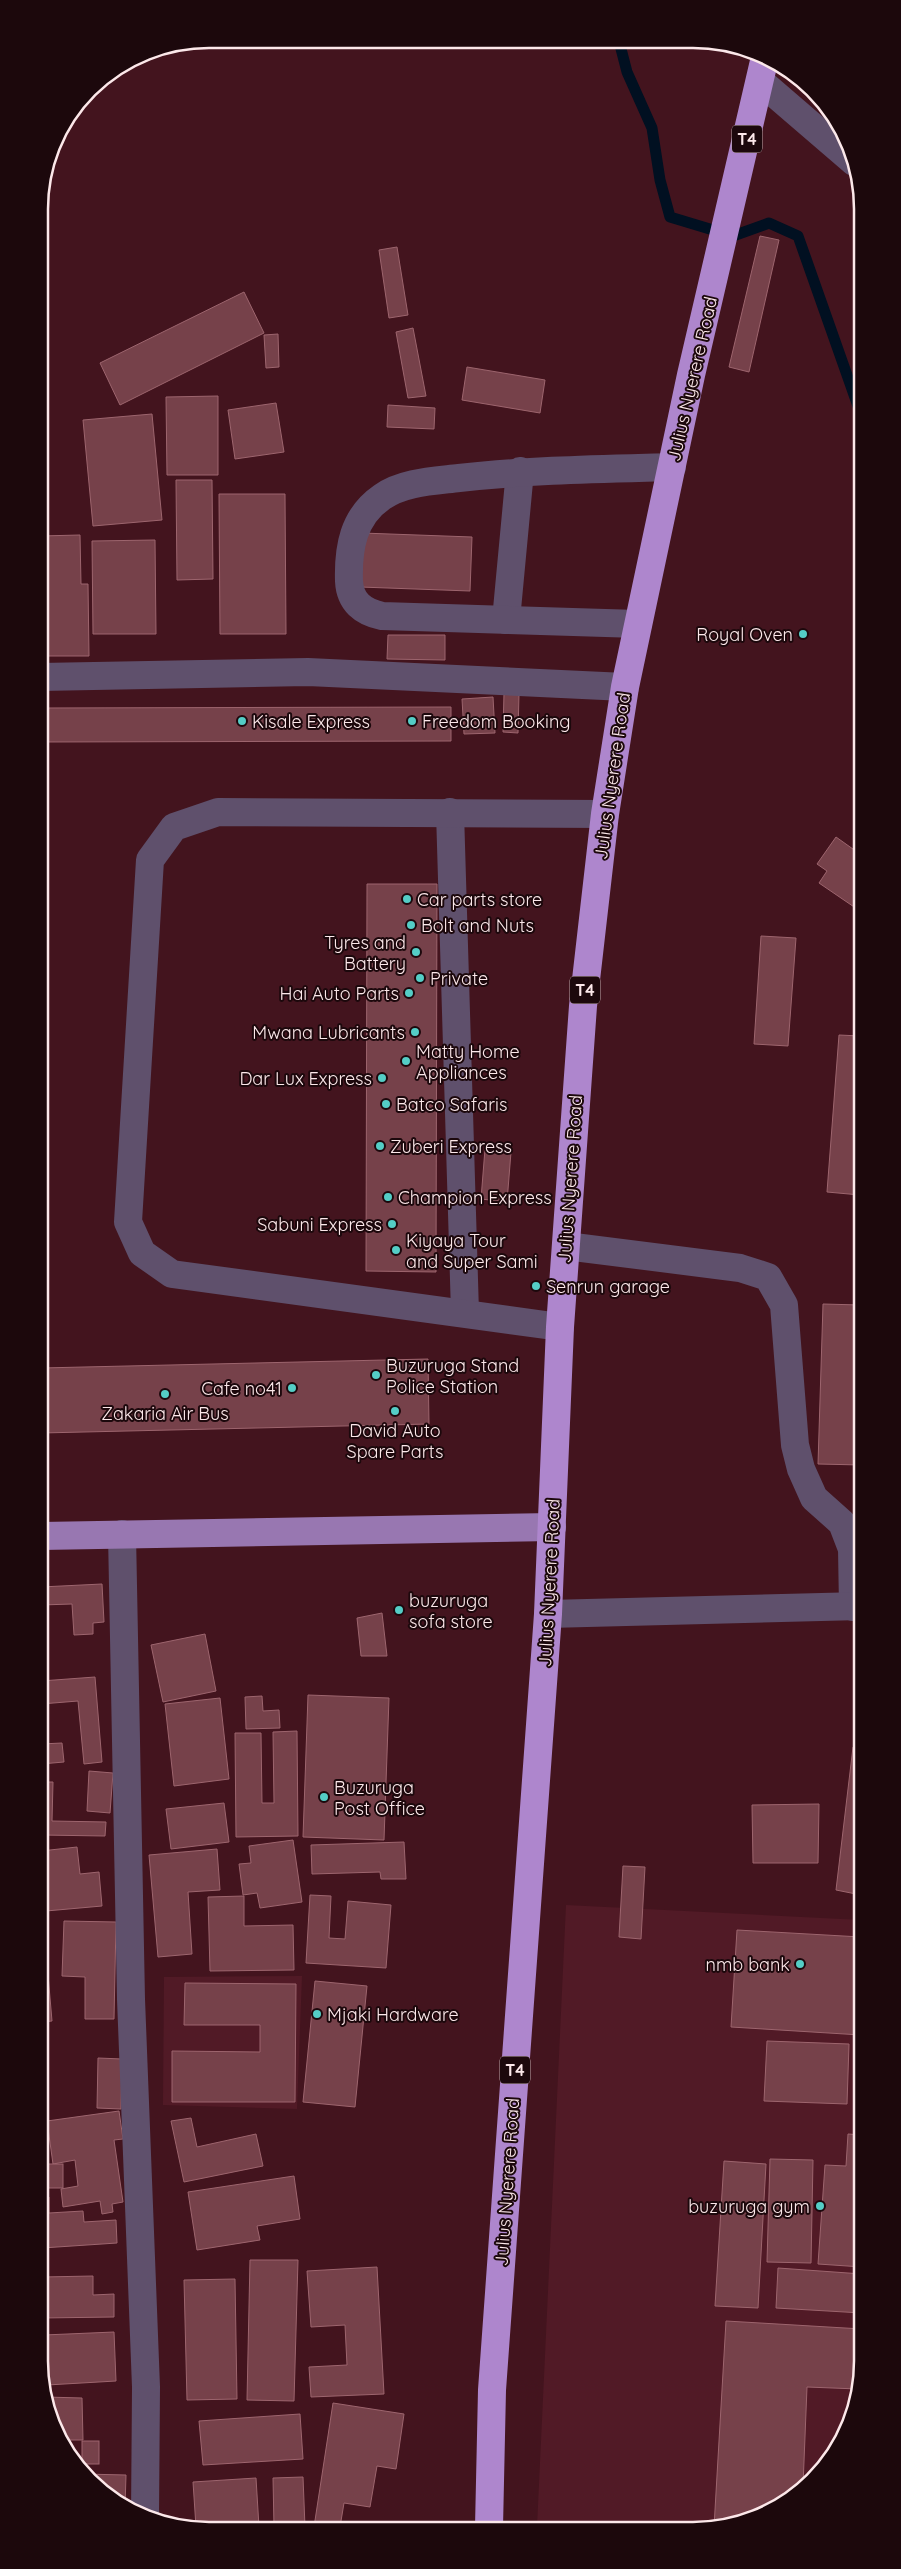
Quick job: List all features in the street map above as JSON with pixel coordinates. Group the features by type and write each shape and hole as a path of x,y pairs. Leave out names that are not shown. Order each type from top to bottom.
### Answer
{"highway":[{"name":"Julius Nyerere Road","path":"488,2522 493,2380 548,1614 560,1327 583,1006 605,814 625,687 691,375 763,69"}],"main road":[{"path":"48,1536 552,1527"}],"street":[{"path":"763,69 842,150"},
{"path":"638,624 382,616 368,613 357,605 349,588 348,554 355,528 366,511 382,496 404,487 427,482 520,471 672,467"},
{"path":"506,620 520,471"},
{"path":"48,677 308,672 625,687"},
{"path":"560,1327 172,1274 142,1253 128,1222 150,860 174,826 218,812 605,814"},
{"path":"450,812 465,1313"},
{"path":"566,1246 740,1268 768,1277 784,1305 795,1444 801,1468 814,1498 842,1523 852,1549 853,1565"},
{"path":"122,1534 131,1999 146,2387 144,2508"},
{"path":"548,1614 853,1607"}],"shaded area":[{"path":"566,1905 853,1920 853,2371 845,2412 837,2432 813,2467 799,2481 773,2500 744,2513 724,2518 692,2522 537,2522"},
{"path":"302,1976 297,2109 163,2105 164,1977"}],"building":[{"path":"760,236 779,240 749,372 729,367"},
{"path":"397,247 408,315 389,318 379,250"},
{"path":"244,292 264,333 120,405 100,363"},
{"path":"413,328 426,396 408,398 396,332"},
{"path":"278,334 279,367 266,368 264,335"},
{"path":"467,367 545,380 540,413 462,400"},
{"path":"218,396 218,475 167,475 166,397"},
{"path":"276,403 284,452 235,459 228,410"},
{"path":"388,405 435,408 434,429 387,427"},
{"path":"152,414 162,520 93,526 83,420"},
{"path":"176,480 212,480 213,579 177,580"},
{"path":"219,494 285,494 286,634 220,634"},
{"path":"362,533 472,537 470,591 360,587"},
{"path":"80,535 81,584 88,584 89,656 48,656 48,536"},
{"path":"155,540 156,634 93,634 92,541"},
{"path":"388,635 445,635 445,660 387,659"},
{"path":"504,693 519,694 518,733 503,732"},
{"path":"493,697 495,733 464,734 462,699"},
{"path":"451,707 451,741 48,742 48,708"},
{"path":"836,837 854,850 854,907 819,883 827,871 817,864"},
{"path":"367,884 437,884 436,1272 366,1271"},
{"path":"761,936 796,938 788,1046 754,1044"},
{"path":"839,1035 854,1036 854,1194 827,1192"},
{"path":"485,1149 511,1152 507,1202 481,1199"},
{"path":"823,1304 853,1305 853,1465 818,1464"},
{"path":"428,1359 429,1424 48,1433 48,1368"},
{"path":"102,1584 104,1622 93,1623 93,1634 74,1635 72,1604 48,1605 48,1587"},
{"path":"382,1613 387,1656 361,1656 357,1618"},
{"path":"205,1634 216,1691 163,1702 151,1645"},
{"path":"95,1677 102,1762 84,1764 78,1701 48,1703 48,1680"},
{"path":"308,1695 389,1698 384,1840 303,1837"},
{"path":"262,1696 263,1711 279,1710 280,1728 246,1729 245,1697"},
{"path":"220,1698 229,1779 174,1786 165,1704"},
{"path":"297,1731 298,1836 236,1837 235,1733 261,1733 262,1803 274,1803 273,1732"},
{"path":"62,1743 64,1762 48,1763 48,1744"},
{"path":"853,1747 853,1893 836,1890"},
{"path":"89,1771 113,1773 110,1813 87,1811"},
{"path":"48,1782 53,1782 52,1821 106,1822 105,1836 48,1835"},
{"path":"224,1803 229,1842 171,1849 166,1809"},
{"path":"819,1804 818,1863 753,1863 752,1805"},
{"path":"293,1840 302,1902 260,1908 257,1893 243,1895 239,1864 251,1863 249,1846"},
{"path":"404,1842 406,1879 381,1879 380,1872 312,1874 311,1845"},
{"path":"77,1847 80,1874 99,1872 102,1906 48,1911 48,1850"},
{"path":"217,1849 220,1890 188,1892 192,1954 158,1957 149,1855"},
{"path":"623,1866 645,1867 641,1939 619,1937"},
{"path":"310,1895 331,1896 329,1938 345,1939 348,1901 391,1905 386,1968 306,1963"},
{"path":"244,1896 244,1926 293,1925 294,1970 210,1971 208,1897"},
{"path":"64,1921 116,1922 114,2019 85,2019 85,1977 62,1976"},
{"path":"737,1930 853,1937 853,2035 731,2027"},
{"path":"48,1975 52,2021 48,2021"},
{"path":"315,1981 367,1986 355,2107 303,2102"},
{"path":"185,1983 296,1984 295,2102 172,2102 172,2051 260,2052 260,2025 184,2025"},
{"path":"767,2041 849,2044 847,2104 764,2101"},
{"path":"98,2058 122,2059 121,2109 97,2108"},
{"path":"119,2111 123,2139 114,2140 123,2202 112,2204 113,2212 102,2214 100,2201 63,2207 61,2189 78,2186 75,2160 53,2164 48,2121"},
{"path":"191,2118 197,2147 256,2134 263,2166 184,2182 171,2121"},
{"path":"848,2134 853,2134 853,2266 818,2264 825,2165 846,2166"},
{"path":"770,2159 813,2160 811,2263 767,2262"},
{"path":"724,2161 766,2164 758,2308 715,2306"},
{"path":"48,2164 63,2164 63,2188 48,2188"},
{"path":"294,2176 300,2219 257,2226 260,2240 197,2250 188,2192"},
{"path":"48,2197 49,2213 83,2211 84,2222 116,2220 117,2243 48,2248"},
{"path":"250,2260 298,2260 294,2401 247,2400"},
{"path":"377,2267 384,2394 311,2397 309,2367 347,2365 345,2325 311,2327 307,2271"},
{"path":"778,2268 853,2273 853,2312 776,2308"},
{"path":"93,2276 93,2295 114,2294 114,2317 48,2318 48,2277"},
{"path":"235,2279 237,2399 187,2400 184,2280"},
{"path":"726,2321 853,2328 853,2371 850,2389 807,2387 803,2477 773,2500 744,2513 714,2519"},
{"path":"114,2332 116,2381 50,2385 48,2335"},
{"path":"52,2397 82,2398 83,2440 68,2440 56,2412"},
{"path":"333,2403 404,2414 396,2469 377,2466 370,2507 344,2503 341,2522 315,2522"},
{"path":"300,2414 303,2459 203,2465 199,2421"},
{"path":"82,2441 99,2441 99,2464 86,2464 82,2459"},
{"path":"95,2474 126,2475 125,2498"},
{"path":"303,2477 305,2522 274,2522 273,2478"},
{"path":"256,2478 259,2522 196,2521 193,2482"}],"waterway":[{"path":"621,48 627,72 652,128 660,180 670,217 733,236 769,223 798,236 854,395"}],"place":[{"name":"Royal Oven","path":"803,634"},
{"name":"Kisale Express","path":"242,721"},
{"name":"Freedom Booking","path":"412,721"},
{"name":"Car parts store","path":"407,899"},
{"name":"Bolt and Nuts","path":"411,925"},
{"name":"Tyres and Battery","path":"416,952"},
{"name":"Private","path":"420,978"},
{"name":"Hai Auto Parts","path":"409,993"},
{"name":"Mwana Lubricants","path":"415,1032"},
{"name":"Matty Home Appliances","path":"406,1061"},
{"name":"Dar Lux Express","path":"382,1078"},
{"name":"Batco Safaris","path":"386,1104"},
{"name":"Zuberi Express","path":"380,1146"},
{"name":"Champion Express","path":"388,1197"},
{"name":"Sabuni Express","path":"392,1224"},
{"name":"Kiyaya Tour and Super Sami","path":"396,1250"},
{"name":"Senrun garage","path":"536,1286"},
{"name":"Buzuruga Stand Police Station","path":"376,1375"},
{"name":"Cafe no41","path":"292,1388"},
{"name":"Zakaria Air Bus","path":"165,1394"},
{"name":"David Auto Spare Parts","path":"395,1411"},
{"name":"buzuruga sofa store","path":"399,1610"},
{"name":"Buzuruga Post Office","path":"324,1797"},
{"name":"nmb bank","path":"800,1964"},
{"name":"Mjaki Hardware","path":"317,2014"},
{"name":"buzuruga gym","path":"820,2206"}]}
